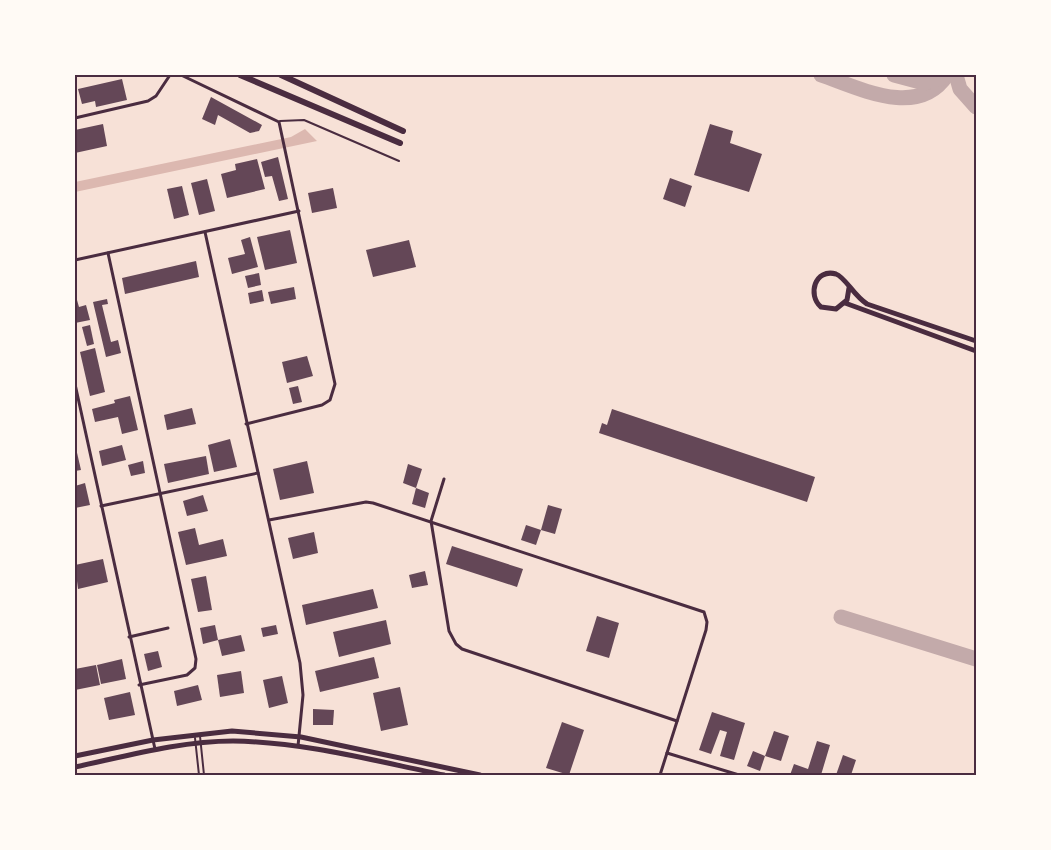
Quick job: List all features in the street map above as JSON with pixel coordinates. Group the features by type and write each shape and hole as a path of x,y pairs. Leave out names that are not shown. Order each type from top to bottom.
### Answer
{"highway":[{"path":"240,75 400,143"},
{"path":"281,75 403,131"}],"main road":[{"path":"849,288 849,296 845,303 831,310 821,307 815,300 813,288 822,276 833,273 843,278 856,297 867,304 976,341"},
{"path":"845,303 976,351"},
{"path":"75,756 153,740 232,731 300,737 480,775"},
{"path":"75,767 155,750 232,741 298,747 444,775"}],"street":[{"path":"75,118 148,101 156,96 170,75"},
{"path":"181,75 279,122 335,384 330,400 322,405 246,424"},
{"path":"75,260 299,210"},
{"path":"205,232 300,663 303,695 298,747"},
{"path":"108,253 196,660 195,668 187,676 139,685"},
{"path":"75,384 139,685 155,750"},
{"path":"102,506 258,473"},
{"path":"444,479 431,521 449,632 456,644 462,649 677,720"},
{"path":"269,520 366,502 431,521 704,612 708,622 660,775"},
{"path":"129,637 168,628"},
{"path":"667,753 739,775"}],"lane":[{"path":"279,122 304,120 399,161"},
{"path":"197,734 199,775"},
{"path":"197,734 204,775"}],"shaded area":[{"path":"305,129 317,141 75,192 75,182 291,137"}],"building":[{"path":"122,79 127,100 96,107 95,101 82,104 78,89"},
{"path":"211,97 262,125 259,131 250,133 218,115 215,125 202,119"},
{"path":"103,124 107,146 75,153 75,130"},
{"path":"710,124 733,131 730,143 762,154 749,192 694,175"},
{"path":"278,157 288,199 279,201 272,176 265,177 261,162"},
{"path":"257,159 265,189 227,198 221,174 236,170 235,164"},
{"path":"670,178 692,186 685,207 663,199"},
{"path":"207,179 215,211 199,215 191,183"},
{"path":"182,186 189,215 174,219 167,189"},
{"path":"333,188 337,208 312,213 308,193"},
{"path":"290,230 297,263 265,270 257,237"},
{"path":"250,237 258,267 232,274 228,258 245,254 241,240"},
{"path":"409,240 416,267 373,277 366,250"},
{"path":"196,261 199,277 125,294 122,278"},
{"path":"259,273 261,285 248,288 245,276"},
{"path":"294,287 296,299 271,304 268,292"},
{"path":"262,290 264,301 250,304 248,293"},
{"path":"75,293 79,307 86,305 90,320 75,323"},
{"path":"107,299 108,304 102,305 111,342 118,340 121,353 106,357 93,302"},
{"path":"90,325 94,344 87,346 82,327"},
{"path":"95,348 105,392 90,396 80,352"},
{"path":"307,356 313,376 287,383 282,362"},
{"path":"298,386 302,402 293,404 289,388"},
{"path":"130,396 138,430 122,434 118,417 95,422 92,409 115,403 114,400"},
{"path":"192,408 196,424 167,430 164,415"},
{"path":"612,409 815,477 807,502 599,433 602,423 607,425"},
{"path":"230,439 237,467 214,472 208,445"},
{"path":"75,444 81,470 75,471"},
{"path":"122,445 126,460 102,466 99,451"},
{"path":"206,456 209,474 168,483 164,464"},
{"path":"143,461 145,473 131,476 128,465"},
{"path":"307,461 314,493 280,500 273,469"},
{"path":"408,464 422,469 416,488 403,483"},
{"path":"85,483 90,505 75,508 75,486"},
{"path":"416,488 429,493 425,508 412,504"},
{"path":"203,495 208,511 187,516 183,501"},
{"path":"548,505 562,509 555,534 541,530"},
{"path":"526,525 541,530 536,545 521,540"},
{"path":"195,528 199,545 223,539 227,556 186,565 178,532"},
{"path":"314,532 318,553 293,559 288,538"},
{"path":"452,546 523,569 517,587 446,564"},
{"path":"103,559 108,582 78,589 75,565"},
{"path":"425,571 428,585 412,588 409,575"},
{"path":"206,576 212,610 198,612 191,579"},
{"path":"373,589 378,608 306,625 302,605"},
{"path":"597,616 619,623 609,658 586,651"},
{"path":"386,620 391,644 339,657 333,632"},
{"path":"215,625 218,640 203,644 200,628"},
{"path":"276,625 278,634 263,637 261,628"},
{"path":"241,635 245,651 222,656 218,640"},
{"path":"158,651 162,667 148,671 144,654"},
{"path":"374,657 379,678 320,692 315,671"},
{"path":"122,659 126,679 101,684 97,665"},
{"path":"96,665 100,685 75,690 75,669"},
{"path":"241,671 244,693 220,697 217,675"},
{"path":"282,676 288,703 269,708 263,680"},
{"path":"198,685 202,700 177,706 174,691"},
{"path":"400,687 408,725 381,731 373,693"},
{"path":"130,692 135,715 109,720 104,698"},
{"path":"313,709 334,710 333,725 313,725"},
{"path":"712,712 745,723 734,760 720,756 727,732 720,730 711,754 699,750"},
{"path":"562,722 584,730 569,775 546,768"},
{"path":"774,731 789,736 781,761 765,756"},
{"path":"817,741 830,745 821,775 790,775 794,764 808,769"},
{"path":"753,751 765,756 760,771 747,766"},
{"path":"843,755 856,760 851,775 836,775"}],"taxiway":[{"path":"821,75 870,92 904,98 920,95 935,88 947,75"},
{"path":"894,75 924,83 942,78"},
{"path":"956,75 960,89 976,107"},
{"path":"841,617 976,659"}]}
